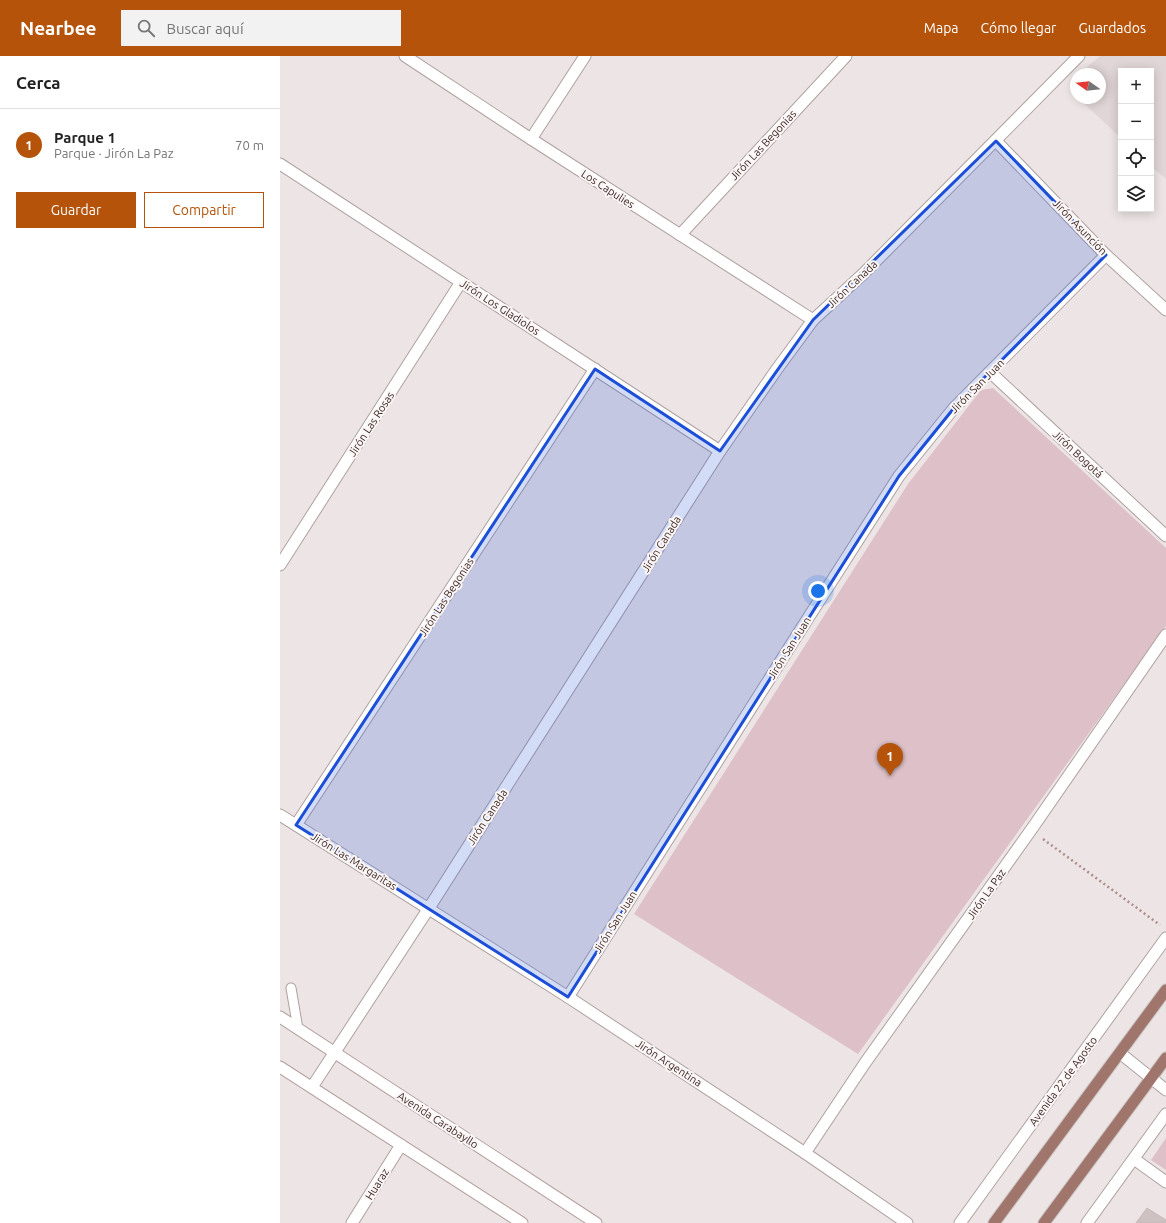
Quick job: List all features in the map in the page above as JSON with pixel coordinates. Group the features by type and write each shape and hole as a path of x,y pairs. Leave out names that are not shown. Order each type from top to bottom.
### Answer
{"main road":[{"path":"994,1223 1166,990"},
{"path":"1044,1223 1166,1058"}],"street":[{"name":"Los Capulies","path":"405,56 531,139 813,320"},
{"path":"531,139 585,56"},
{"name":"Jirón Las Begonias","path":"680,235 846,56"},
{"name":"Jirón Canada","path":"312,1087 429,908 720,451 777,368 813,320 863,274 1079,56"},
{"name":"Jirón Asunción","path":"996,141 1106,255 1166,310"},
{"name":"Jirón Los Gladiolos","path":"280,164 720,451"},
{"name":"Jirón San Juan","path":"568,996 899,476 954,408 1106,255"},
{"name":"Jirón Las Rosas","path":"280,565 461,282"},
{"name":"Jirón Las Begonias","path":"296,825 595,370"},
{"name":"Jirón Bogotá","path":"990,372 1166,536"},
{"name":"Jirón La Paz","path":"805,1153 865,1063 1031,830 1166,635"},
{"name":"Jirón Las Margaritas","path":"280,815 429,908"},
{"name":"Jirón Argentina","path":"429,908 568,996 805,1153 907,1223"},
{"name":"Avenida 22 de Agosto","path":"960,1223 1166,938"},
{"name":"Avenida Carabayllo","path":"280,1017 596,1223"},
{"path":"1120,1054 1166,1090"},
{"path":"280,1067 522,1223"},
{"path":"1087,1223 1166,1114"},
{"name":"Huaraz","path":"352,1223 401,1145"},
{"path":"1134,1159 1166,1182"}],"lane":[{"path":"291,988 298,1029"}],"path":[{"path":"1031,830 1161,926"}],"highlighted area":[{"path":"996,141 1106,255 954,408 899,476 568,997 296,825 595,369 720,451 813,320"}],"shaded area":[{"path":"1100,56 1166,56 1166,179 1154,169 1154,68 1118,68 1118,135 1084,104 1106,104 1106,68 1086,68"},
{"path":"993,388 1166,548 1166,626 858,1054 634,914 908,484 981,390"},
{"path":"1166,1138 1166,1170 1151,1160"}],"building":[{"path":"1147,1208 1166,1220 1166,1223 1136,1223"}],"place":[{"name":"Parque 1","path":"890,776"}]}
